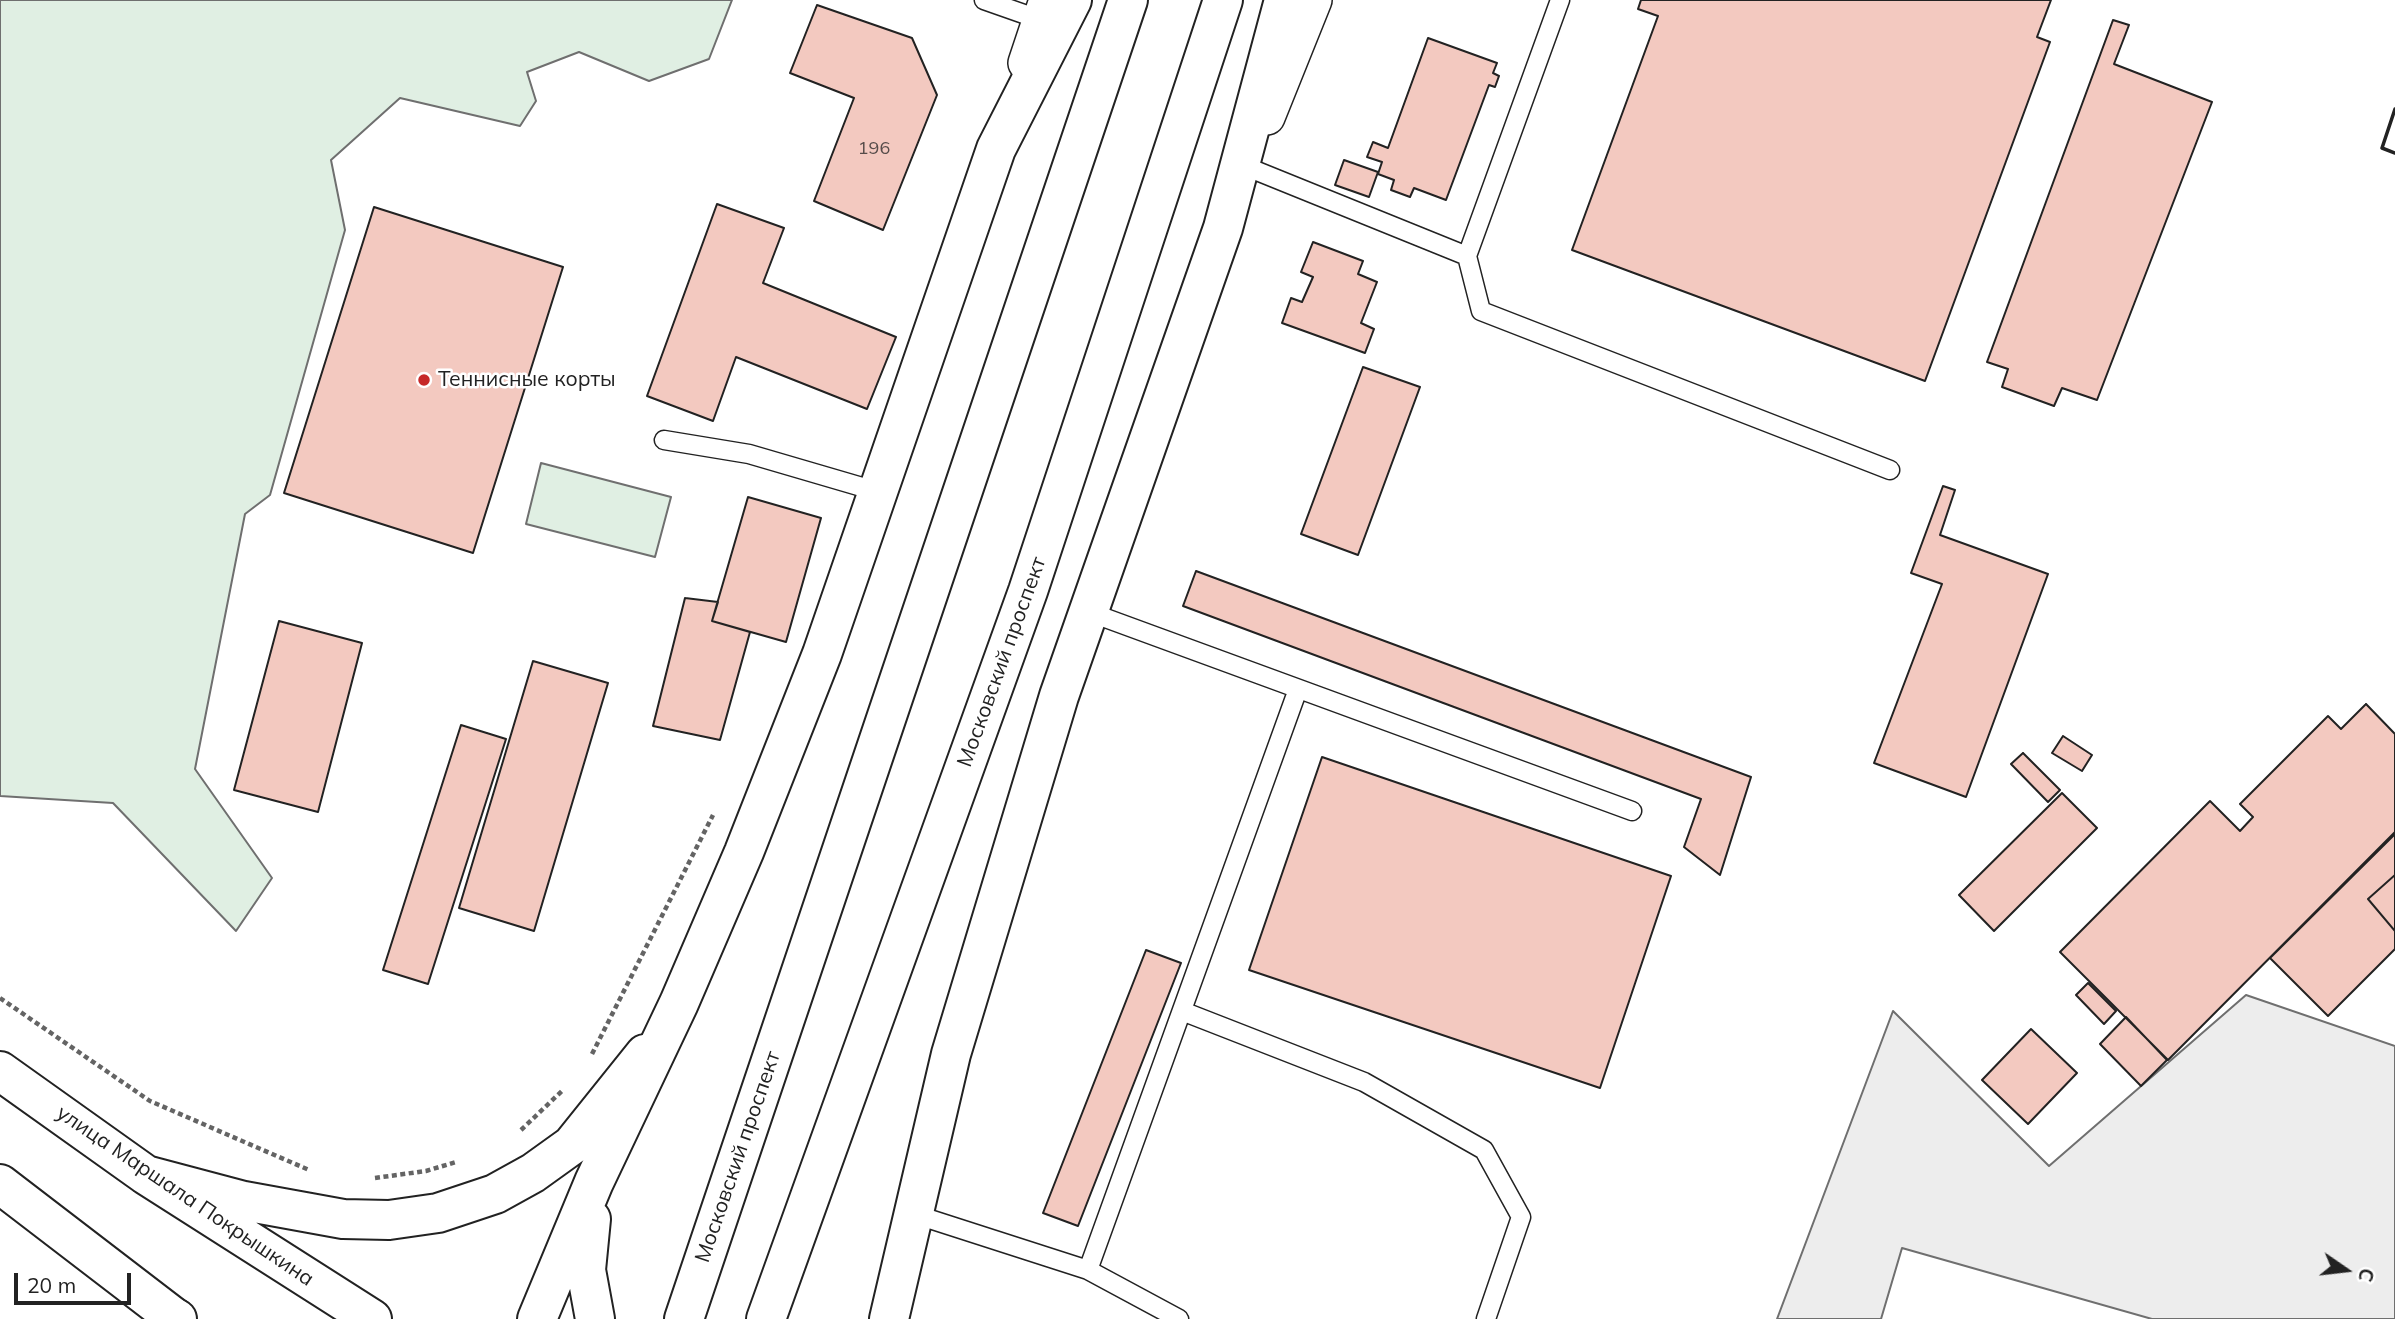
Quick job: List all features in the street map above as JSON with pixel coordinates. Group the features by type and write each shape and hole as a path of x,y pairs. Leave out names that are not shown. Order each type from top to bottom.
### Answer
{"main road":[{"name":"Московский проспект","path":"684,1319 1128,0"},
{"name":"Московский проспект","path":"766,1319 1028,591 1223,0"},
{"path":"889,1319 951,1054 1059,696 1223,228 1284,0"},
{"path":"537,1319 594,1182 679,1003 744,852 822,654 996,149 1053,7"},
{"path":"146,1175 244,1201 354,1220 414,1218 468,1205 533,1173 572,1145 629,1078 679,1003"},
{"name":"улица Маршала Покрышкина","path":"0,1071 146,1175 372,1319"},
{"path":"594,1182 586,1270 595,1319"},
{"path":"0,1184 175,1318"}],"street":[{"path":"1223,228 1314,0"}],"lane":[{"path":"984,0 1053,7"},
{"path":"1560,0 1468,256 1481,311 1890,470"},
{"path":"1247,167 1468,256"},
{"path":"664,440 749,454 879,492"},
{"path":"1089,612 1632,811"},
{"path":"1088,1270 1298,689"},
{"path":"1182,1011 1364,1082 1484,1150 1521,1217 1486,1319"},
{"path":"914,1214 1088,1270 1179,1319"}],"path":[{"path":"591,1056 717,808"},
{"path":"0,998 150,1101 312,1172"},
{"path":"519,1132 566,1087"},
{"path":"372,1178 426,1171 463,1160"}],"green space":[{"path":"0,0 732,0 709,59 649,81 579,52 527,72 536,101 520,126 400,98 331,160 345,230 270,495 245,514 195,769 272,878 236,931 113,803 0,796"},
{"path":"541,463 671,497 655,557 526,524"}],"shaded area":[{"path":"2246,995 2395,1046 2395,1319 2152,1319 1902,1248 1881,1319 1777,1319 1893,1011 2049,1166"}],"building":[{"path":"1641,0 2051,0 2037,37 2050,42 1925,381 1572,250 1658,16 1638,9"},
{"path":"817,5 912,38 937,95 883,230 814,201 854,98 790,73"},
{"path":"2113,20 2129,25 2114,64 2212,102 2097,400 2062,388 2054,406 2002,387 2008,369 1987,362"},
{"path":"1428,38 1497,63 1493,73 1499,76 1495,87 1489,85 1446,200 1414,188 1410,197 1391,190 1394,180 1378,174 1382,162 1367,157 1373,142 1388,148"},
{"path":"1344,160 1378,172 1369,197 1335,185"},
{"path":"717,204 784,228 763,283 896,337 867,409 736,357 713,421 647,396"},
{"name":"Теннисные корты","path":"374,207 563,267 473,553 284,493"},
{"path":"1313,242 1363,261 1358,274 1377,282 1361,323 1374,329 1365,353 1282,323 1291,298 1302,302 1313,277 1301,272"},
{"path":"1363,367 1420,387 1358,555 1301,534"},
{"path":"1943,486 1955,490 1940,535 2048,574 1966,797 1874,763 1942,584 1911,573"},
{"path":"748,497 821,518 786,642 712,621"},
{"path":"1196,571 1751,777 1720,875 1684,847 1701,799 1183,606"},
{"path":"685,598 718,602 712,621 750,632 720,740 653,726"},
{"path":"279,621 362,643 318,812 234,790"},
{"path":"533,661 608,683 534,931 459,908"},
{"path":"2366,704 2395,734 2395,832 2168,1060 2060,952 2210,801 2240,831 2253,817 2240,804 2328,716 2341,729"},
{"path":"461,725 506,739 428,984 383,970"},
{"path":"2063,736 2092,755 2082,771 2052,753"},
{"path":"2023,753 2060,790 2048,802 2011,764"},
{"path":"1322,757 1671,876 1600,1088 1249,970"},
{"path":"2062,793 2097,828 1994,931 1959,895"},
{"path":"2395,834 2395,875 2368,899 2395,931 2395,949 2328,1016 2270,958"},
{"path":"2395,875 2395,931 2368,899"},
{"path":"1146,950 1181,963 1078,1226 1043,1213"},
{"path":"2088,983 2116,1011 2104,1024 2076,995"},
{"path":"2126,1017 2167,1060 2141,1086 2100,1044"},
{"path":"2031,1029 2077,1073 2028,1124 1982,1080"}],"wall":[{"path":"2395,109 2382,148 2395,153"}],"place":[{"name":"Теннисные корты","path":"424,380"}]}
